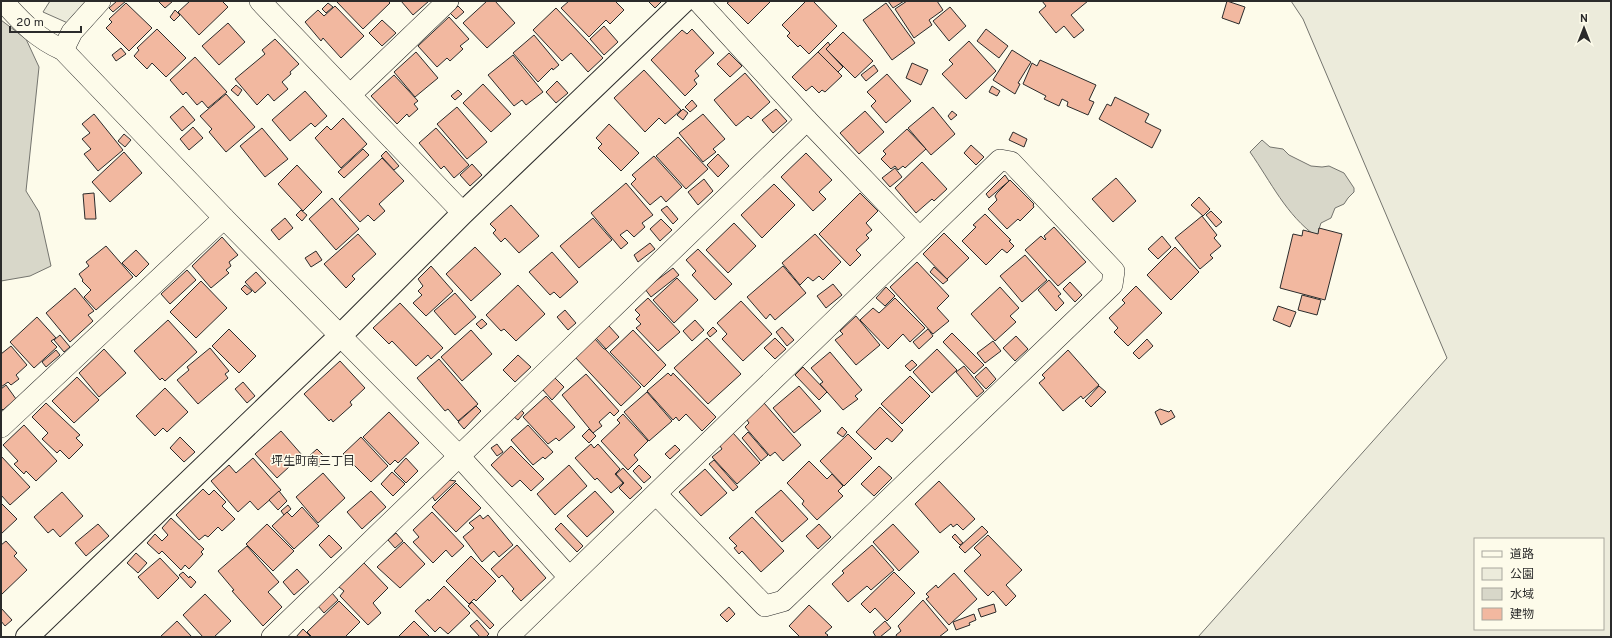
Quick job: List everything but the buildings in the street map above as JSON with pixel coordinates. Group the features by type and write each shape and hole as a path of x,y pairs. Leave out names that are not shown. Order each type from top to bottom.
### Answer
{"street":[{"path":"4,1 22,23 49,44 64,50 224,218 459,456 569,577"},
{"path":"64,50 72,32 100,1"},
{"path":"260,1 463,213"},
{"path":"350,95 448,1"},
{"path":"27,637 340,336 463,213 684,1"},
{"path":"698,1 807,120 919,237"},
{"path":"272,637 807,120"},
{"path":"508,637 1000,160 1011,162 1114,271 1112,285 783,601 765,606 656,494"},
{"path":"1,427 224,218"}],"green space":[{"path":"50,1 88,1 70,24 43,12"},
{"path":"1291,1 1611,1 1611,637 1198,637 1447,358 1303,19"}],"water":[{"path":"1,20 26,39 39,67 26,191 39,212 51,266 30,276 1,281"},
{"path":"1262,140 1270,147 1283,149 1289,155 1311,166 1329,166 1344,173 1354,188 1354,192 1344,204 1335,208 1331,218 1321,223 1319,229 1320,236 1317,237 1296,219 1280,198 1250,152"}],"district":[{"name":"坪生町南三丁目","path":"313,462"}]}
